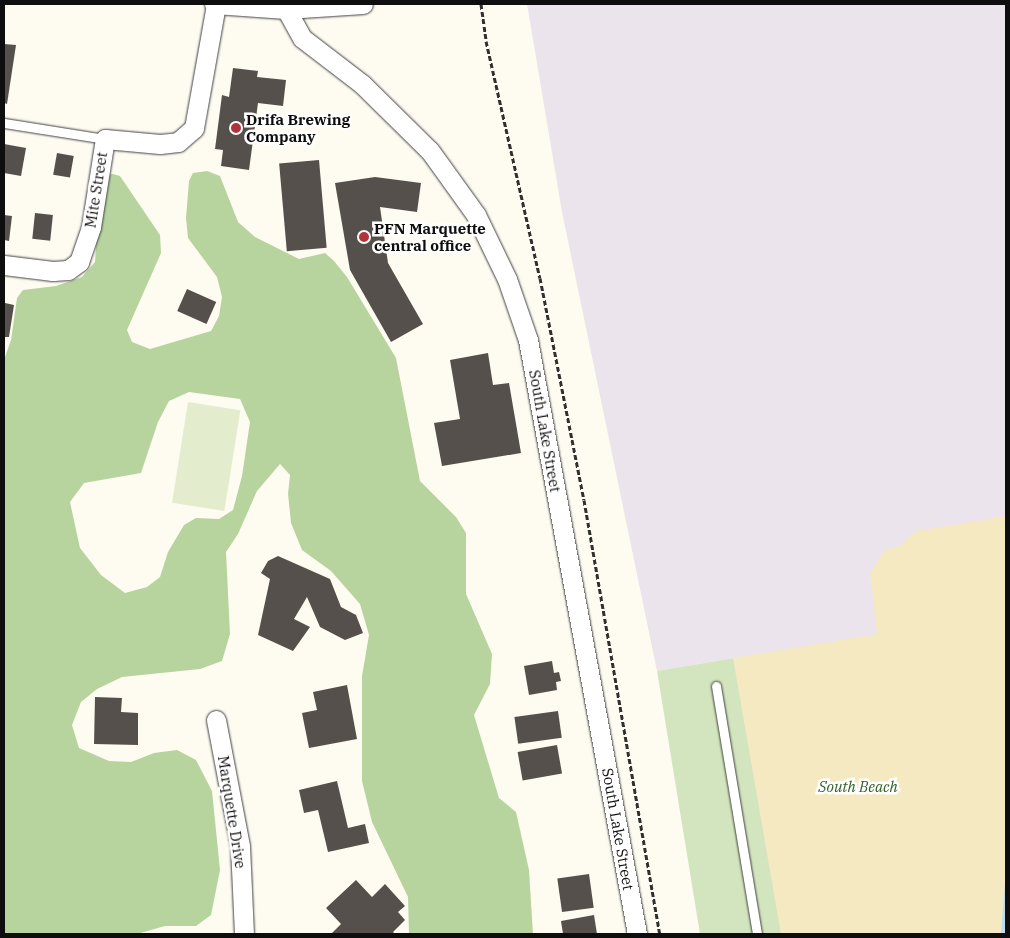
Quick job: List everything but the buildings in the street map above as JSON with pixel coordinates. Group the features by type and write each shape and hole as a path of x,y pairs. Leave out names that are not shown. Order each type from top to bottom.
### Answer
{"street":[{"path":"215,4 286,9 363,4"},
{"name":"Mite Street","path":"4,265 53,271 68,270 80,262 87,243 105,139 160,144 178,142 194,128 215,4"},
{"name":"South Lake Street","path":"286,9 302,38 362,84 430,151 476,215 507,279 528,340 637,934"},
{"name":"Marquette Drive","path":"216,720 240,846 244,934"}],"lane":[{"path":"4,123 105,139"},
{"path":"716,686 757,934"}],"path":[{"path":"481,4 486,41 540,278 584,500 660,934"}],"shaded area":[{"path":"527,4 1006,4 1006,602 877,634 657,671 562,212"}],"green space":[{"path":"207,171 220,176 238,222 255,237 299,259 325,253 334,261 347,277 396,358 420,481 456,517 466,533 466,594 492,654 490,684 474,715 499,798 516,812 529,870 533,934 409,934 408,897 372,822 362,781 362,676 369,635 360,604 331,571 302,550 291,523 288,494 290,475 280,464 257,491 238,534 226,552 230,634 222,661 200,669 122,677 97,689 81,702 72,725 79,748 109,761 131,762 154,753 177,750 196,760 212,791 220,870 211,915 196,926 165,926 137,934 4,934 4,360 11,340 17,298 23,290 56,286 82,277 95,262 99,198 106,175 113,174 120,176 160,235 161,253 127,330 132,342 150,349 211,331 219,316 222,297 217,277 188,238 186,218 189,181 193,173","holes":["189,392 240,399 250,422 242,476 233,510 219,519 196,518 184,525 168,552 160,577 147,587 125,593 101,575 80,548 70,502 84,483 141,473 158,422 169,401"]},
{"path":"188,402 240,410 224,511 172,503"},
{"name":"South Beach","path":"877,634 1006,871 1001,934 700,934 657,671"}],"sand":[{"name":"South Beach","path":"1006,516 1006,934 781,934 733,658 877,634 870,573 884,551 901,545 916,531"}],"water":[{"path":"1006,871 1006,934 1001,934"}],"place":[{"name":"Drifa Brewing Company","path":"236,128"},
{"name":"PFN Marquette central office","path":"364,237"}]}
